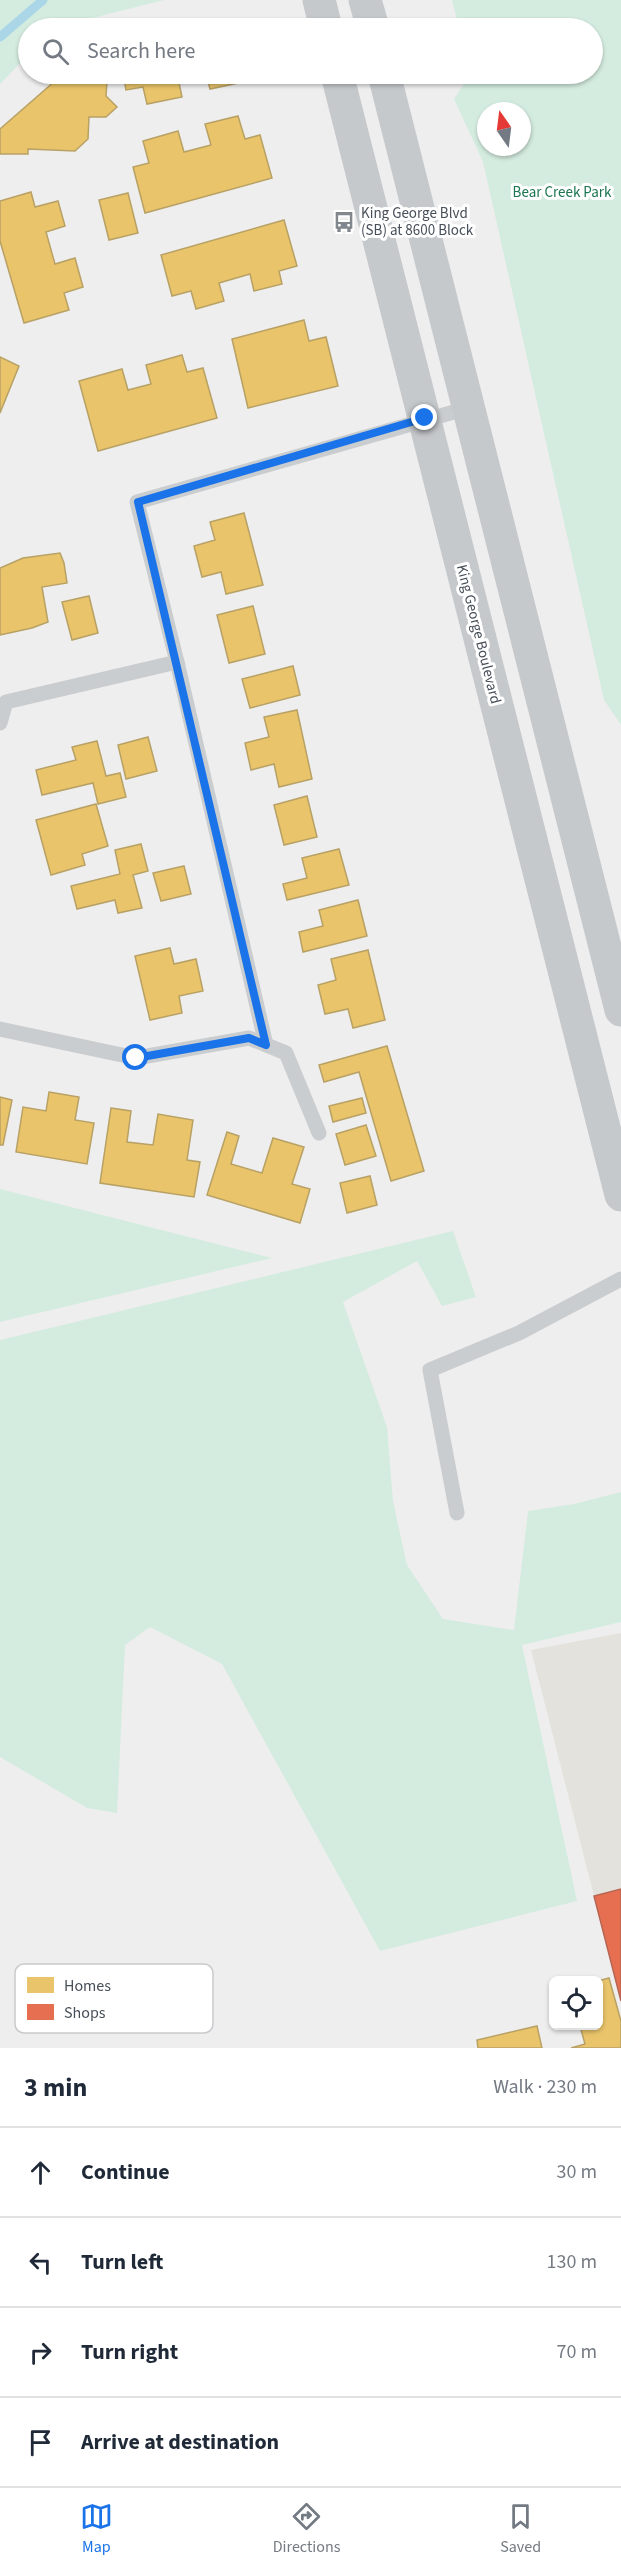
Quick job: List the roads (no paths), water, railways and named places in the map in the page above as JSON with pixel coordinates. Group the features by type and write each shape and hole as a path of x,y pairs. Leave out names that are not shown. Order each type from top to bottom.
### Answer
{"main road":[{"path":"319,0 324,18"},
{"path":"365,0 370,18"},
{"name":"King George Boulevard","path":"340,84 621,1195"},
{"path":"387,84 621,1010"}],"lane":[{"path":"266,1045 138,502 425,418 468,408"},
{"path":"0,723 6,702 177,663"},
{"path":"0,1029 136,1058 249,1038 286,1053 319,1133"},
{"path":"457,1513 430,1370 519,1334 621,1279"}],"waterway":[{"path":"22,18 43,0"},
{"path":"0,37 18,22"}],"place":[{"name":"King George Blvd (SB) at 8600 Block","path":"344,222"}],"park label":[{"name":"Bear Creek Park","path":"562,192"}]}
